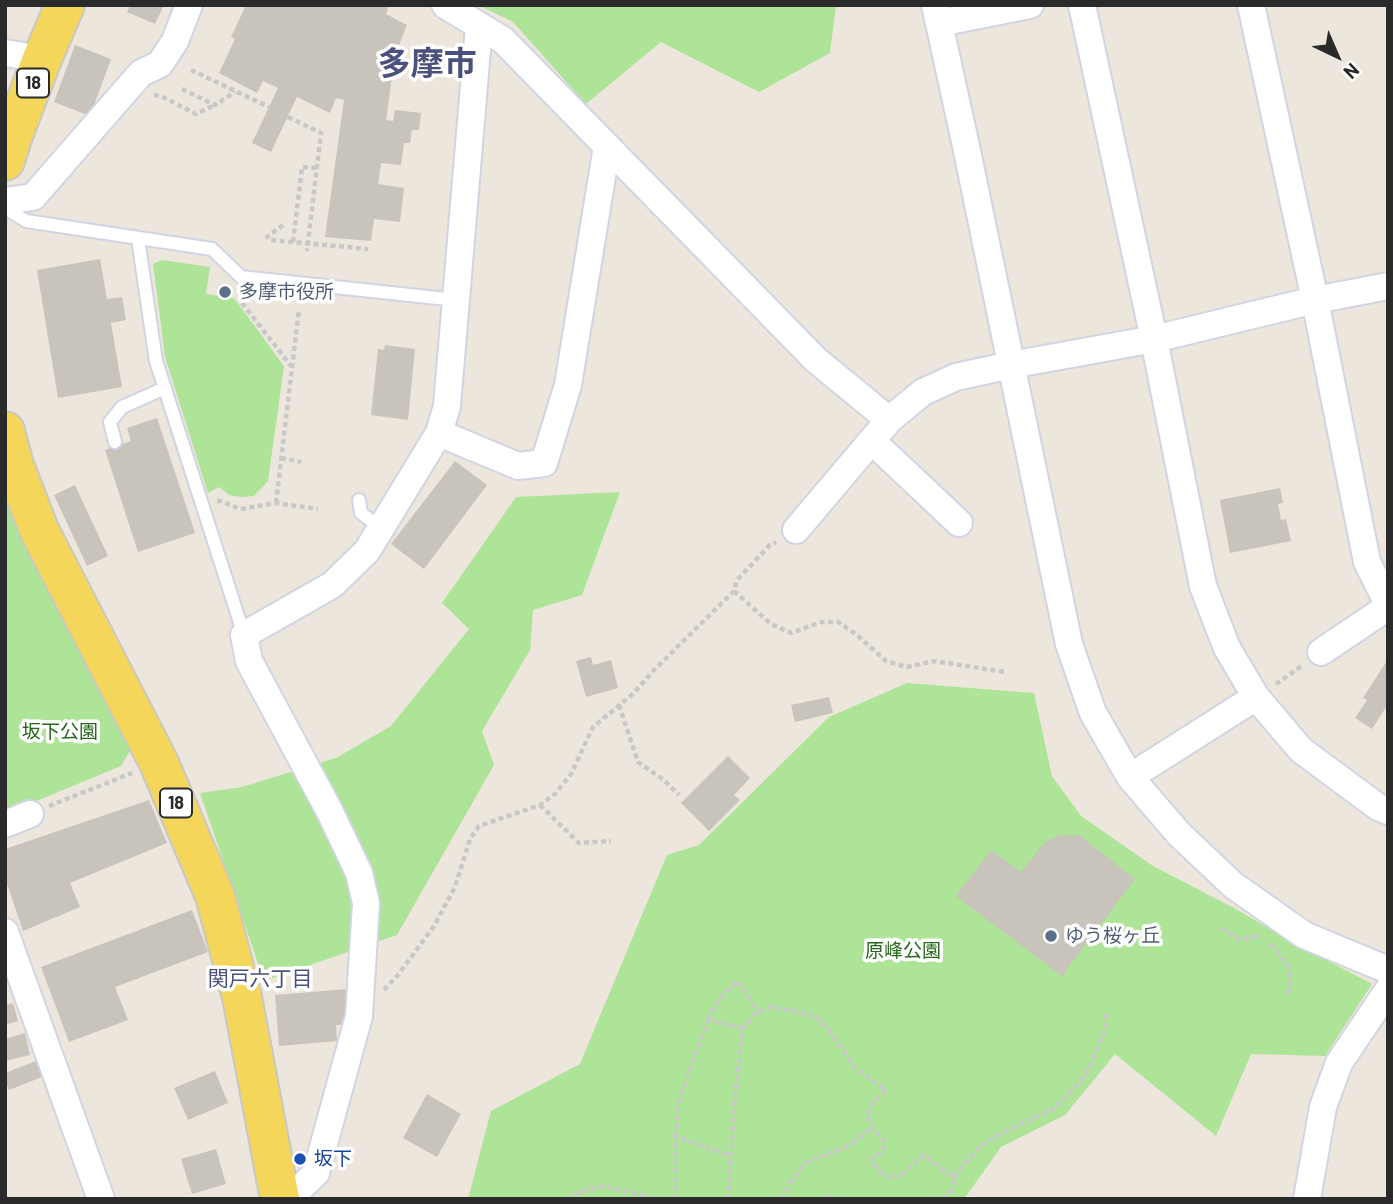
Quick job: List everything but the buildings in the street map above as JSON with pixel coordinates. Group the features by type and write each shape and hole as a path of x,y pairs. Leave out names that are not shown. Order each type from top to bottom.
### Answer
{"main road":[{"name":"18","path":"5,161 65,5"},
{"name":"18","path":"5,432 14,465 39,530 159,763 215,896 242,997 281,1199"}],"street":[{"path":"5,201 33,197 141,73 160,64 175,41 189,5"},
{"path":"445,5 503,40 816,360 881,430 959,523"},
{"path":"1030,5 937,14 1069,644 1093,713 1130,777 1179,834 1233,885 1304,934 1388,970"},
{"path":"1082,5 1154,339 1203,586 1227,648 1256,697 1301,750 1378,807 1388,811"},
{"path":"1251,5 1315,300 1367,562 1388,605 1321,652"},
{"path":"289,1199 316,1173 359,1016 366,903 359,873 330,812 249,662 244,635 332,585 367,551 439,433 447,406 479,26"},
{"path":"5,53 42,59"},
{"path":"439,433 518,466 544,463 568,385 607,146"},
{"path":"796,530 881,430 923,391 956,377 1154,339 1315,300 1388,286"},
{"path":"1130,777 1256,697"},
{"path":"5,824 30,814"},
{"path":"5,932 101,1199"},
{"path":"1307,1199 1323,1107 1339,1063 1388,990"}],"lane":[{"path":"5,208 26,221 212,248 241,276 456,300"},
{"path":"138,239 156,361 244,635"},
{"path":"115,442 110,422 122,407 165,388"},
{"path":"359,500 361,513 381,528"}],"path":[{"path":"191,70 269,107"},
{"path":"182,89 215,105"},
{"path":"149,98 155,94 162,96 197,114 236,92"},
{"path":"288,117 321,133 307,251"},
{"path":"293,242 302,167 316,169"},
{"path":"283,225 267,237 270,240 368,249"},
{"path":"242,303 292,367"},
{"path":"276,503 299,309"},
{"path":"281,458 301,462"},
{"path":"201,502 221,501 240,509 276,503 318,509"},
{"path":"359,1016 398,975 433,926 455,887 470,839 479,827 540,805 555,794 571,774 593,727 634,693 734,591 737,580 770,545"},
{"path":"734,591 771,624 791,633 821,622 838,622 886,661 908,667 934,661 1005,673"},
{"path":"1256,697 1321,652"},
{"path":"619,705 638,762 664,780 679,795"},
{"path":"30,814 159,763"},
{"path":"540,805 579,843 611,841"},
{"path":"1264,935 1287,964 1290,978 1288,997"},
{"path":"675,1199 678,1103 708,1020 719,999 738,981 760,1012"},
{"path":"683,1199 728,1199 743,1028 754,1015 769,1007 815,1016 827,1027 855,1068 886,1090 872,1104 867,1116 872,1128 885,1142 882,1152 871,1159 880,1173 890,1178 900,1176 923,1155 955,1178"},
{"path":"943,1199 951,1191 957,1172 979,1147 1055,1108 1080,1082 1090,1067 1106,1026 1106,1011"},
{"path":"708,1020 743,1028"},
{"path":"782,1199 805,1163 848,1146 872,1128"},
{"path":"676,1137 731,1156"},
{"path":"567,1199 579,1192 604,1186 667,1199"},
{"path":"818,1199 838,1199"}],"green space":[{"path":"478,5 836,5 830,53 759,92 661,42 586,104 513,22"},
{"path":"162,260 210,267 206,294 234,298 284,366 268,481 254,496 229,495 219,487 208,493 165,357 153,264"},
{"path":"620,492 582,595 533,610 530,650 482,731 494,765 397,935 264,981 200,793 242,787 336,758 391,726 469,629 442,603 516,497"},
{"name":"坂下公園","path":"5,496 13,520 130,751 121,766 5,814"},
{"name":"原峰公園","path":"907,683 1034,693 1052,776 1081,816 1153,866 1372,984 1325,1056 1251,1054 1216,1136 1115,1054 1065,1115 1001,1147 964,1199 468,1199 491,1111 580,1064 667,855 699,845 829,717"}],"place":[{"name":"多摩市役所","path":"225,292"},
{"name":"ゆう桜ヶ丘","path":"1051,936"},
{"name":"坂下","path":"300,1159"}],"district":[{"name":"多摩市","path":"427,64"},
{"name":"関戸六丁目","path":"260,979"}]}
